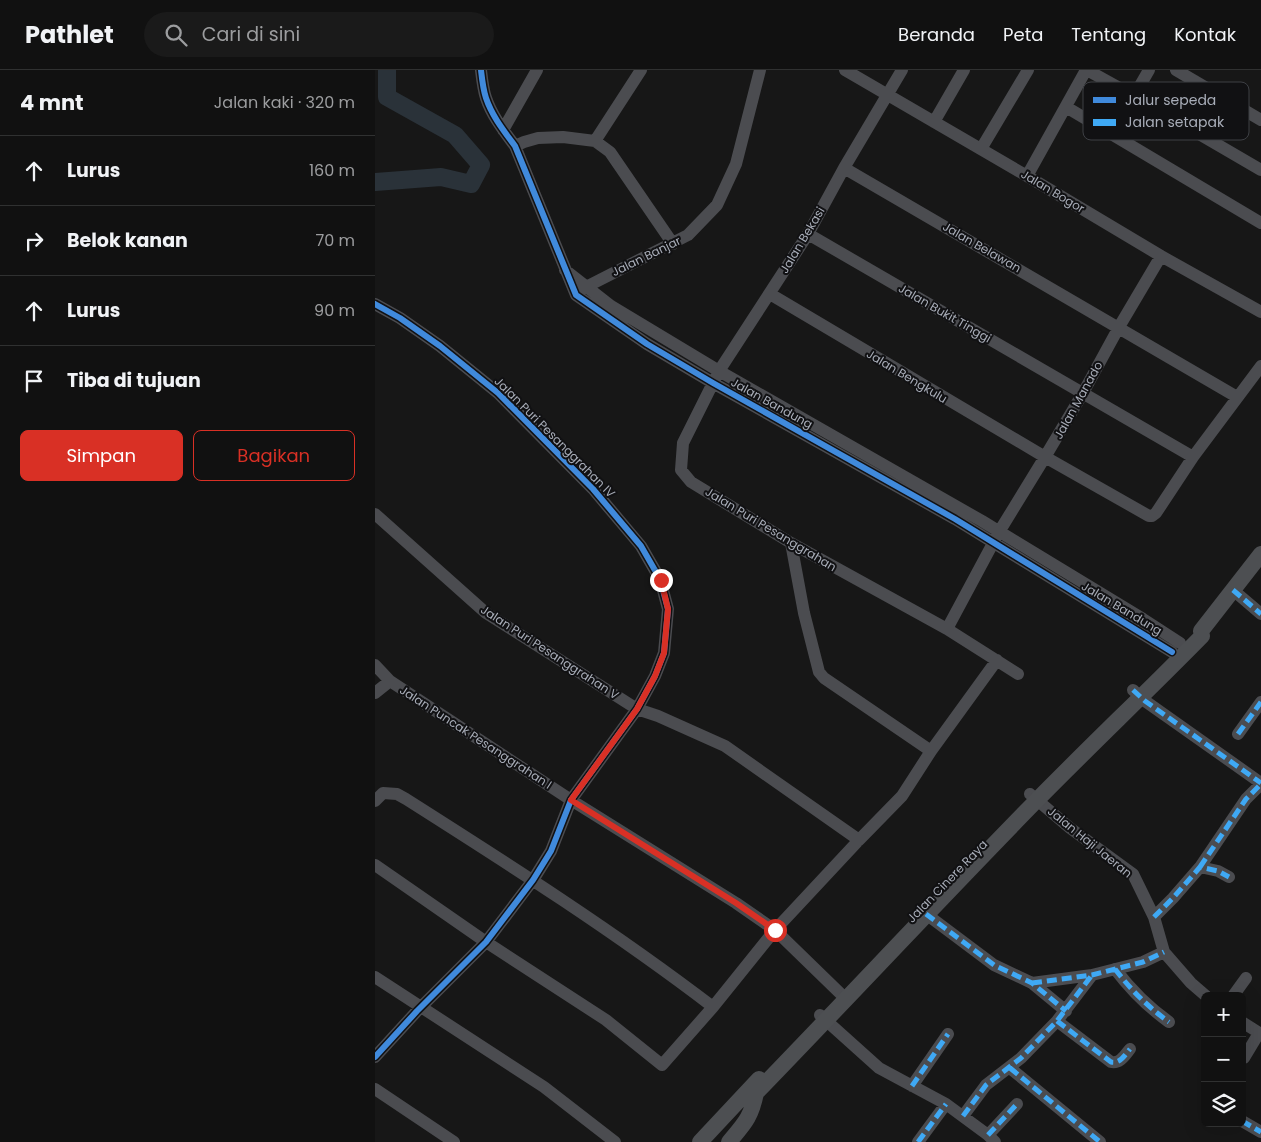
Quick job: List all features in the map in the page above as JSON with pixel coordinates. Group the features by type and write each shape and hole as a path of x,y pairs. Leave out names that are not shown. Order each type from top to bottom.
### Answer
{"main road":[{"name":"Jalan Cinere Raya","path":"729,1142 748,1119 756,1093 823,1018 1034,797 1137,694 1202,636 1201,631 1261,554"},
{"name":"Jalan Cinere Raya","path":"1137,694 1194,630 1201,631"},
{"name":"Jalan Cinere Raya","path":"843,996 927,914 1034,797"},
{"name":"Jalan Cinere Raya","path":"700,1142 823,1018"}],"street":[{"path":"481,70 486,98 491,110 515,146 574,293"},
{"path":"503,130 537,70"},
{"path":"595,141 641,70"},
{"name":"Jalan Banjar","path":"574,293 688,235 717,205 736,164 759,70"},
{"name":"Jalan Bogor","path":"845,70 1161,256 1261,312"},
{"name":"Jalan Bekasi","path":"713,383 808,234 902,70"},
{"path":"934,122 965,70"},
{"path":"981,150 1028,70"},
{"path":"1027,176 1087,70 1109,82"},
{"path":"1142,82 1149,70"},
{"path":"1176,70 1196,82"},
{"path":"1066,107 1083,117"},
{"path":"1249,113 1261,120"},
{"path":"515,146 537,138 563,137 595,141 611,152 673,244"},
{"path":"1121,140 1261,223"},
{"path":"1210,140 1261,170"},
{"name":"Jalan Belawan","path":"845,168 1119,327 1237,398"},
{"name":"Jalan Bukit Tinggi","path":"808,234 1193,457"},
{"name":"Jalan Manado","path":"996,538 1161,256"},
{"name":"Jalan Bandung","path":"565,270 611,306 719,371 981,521 996,538"},
{"name":"Jalan Bandung","path":"574,293 647,344 713,383 955,519 996,538 1176,648"},
{"name":"Jalan Bengkulu","path":"770,294 1045,457 1149,516 1156,513 1193,457"},
{"name":"Jalan Puri Pesanggrahan IV","path":"375,304 400,318 441,346 498,392 593,489 641,546 661,580 668,609 664,653 655,676 637,709 571,800 551,851 533,880 485,942 375,1057"},
{"path":"1193,457 1261,366"},
{"name":"Jalan Puri Pesanggrahan","path":"713,383 683,443 681,470 691,482 791,543 947,628 1018,674"},
{"name":"Jalan Puri Pesanggrahan V","path":"375,514 486,613 637,709 658,716 725,746 859,840"},
{"path":"947,628 996,538"},
{"path":"791,543 804,613 819,672 824,678 931,751"},
{"path":"1233,590 1261,614"},
{"path":"375,865 485,942 606,1020 661,1065 713,1007 775,930 902,796 931,751 997,660"},
{"name":"Jalan Puncak Pesanggrahan I","path":"375,665 390,681 571,800 736,903 775,930 843,996"},
{"path":"375,693 390,681"},
{"path":"1137,694 1261,784 1246,799 1200,867 1173,898 1153,917"},
{"path":"1238,734 1261,702"},
{"path":"375,801 383,792 397,794 533,880 664,970 713,1007"},
{"name":"Jalan Haji Jaeran","path":"1034,797 1071,828 1133,874 1153,917 1164,952 1201,992"},
{"path":"1200,867 1218,871 1229,877"},
{"path":"927,914 994,965 1032,983 1061,1016 1111,1062 1119,1062 1130,1049"},
{"path":"1032,983 1092,975 1143,962 1164,952"},
{"path":"1115,969 1152,1010 1169,1022"},
{"path":"963,1116 986,1085 1021,1058 1061,1016 1092,975"},
{"path":"375,977 544,1088 615,1142"},
{"path":"1236,992 1246,978"},
{"path":"823,1018 879,1068 946,1104 991,1138 1017,1104"},
{"path":"1246,1024 1260,1033 1246,1055"},
{"path":"913,1086 948,1034"},
{"path":"1010,1068 1100,1142"},
{"path":"375,1089 454,1142"},
{"path":"918,1142 946,1104"},
{"path":"1246,1124 1261,1132"}],"waterway":[{"path":"375,182 441,177 471,184 481,165 455,135 387,97 387,70"}],"marked path":[{"path":"1233,590 1261,614"},
{"path":"1133,690 1145,701 1261,783"},
{"path":"1238,734 1261,702"},
{"path":"1200,867 1246,799 1261,784"},
{"path":"1154,917 1200,867 1218,871 1229,877"},
{"path":"926,914 994,965 1032,983 1066,1011"},
{"path":"1032,983 1092,975 1143,962 1164,952"},
{"path":"1115,969 1140,998 1169,1022"},
{"path":"963,1116 986,1085 1021,1058 1057,1021 1092,975"},
{"path":"1057,1021 1111,1062 1120,1060 1130,1049"},
{"path":"912,1086 948,1034"},
{"path":"1010,1068 1100,1142"},
{"path":"918,1142 946,1104"},
{"path":"988,1135 1017,1104"},
{"path":"1246,1123 1261,1132"}],"cycle path":[{"path":"481,70 484,91 489,105 515,146 576,295 647,344 955,519 1172,652"},
{"path":"375,304 400,318 440,346 498,393 593,489 641,546 660,579 668,609 664,653 655,676 637,709 571,800 551,851 533,880 486,942 417,1011 375,1057"}],"route":[{"path":"661,580 668,609 664,653 655,676 637,709 571,800 736,903 775,930"}]}
